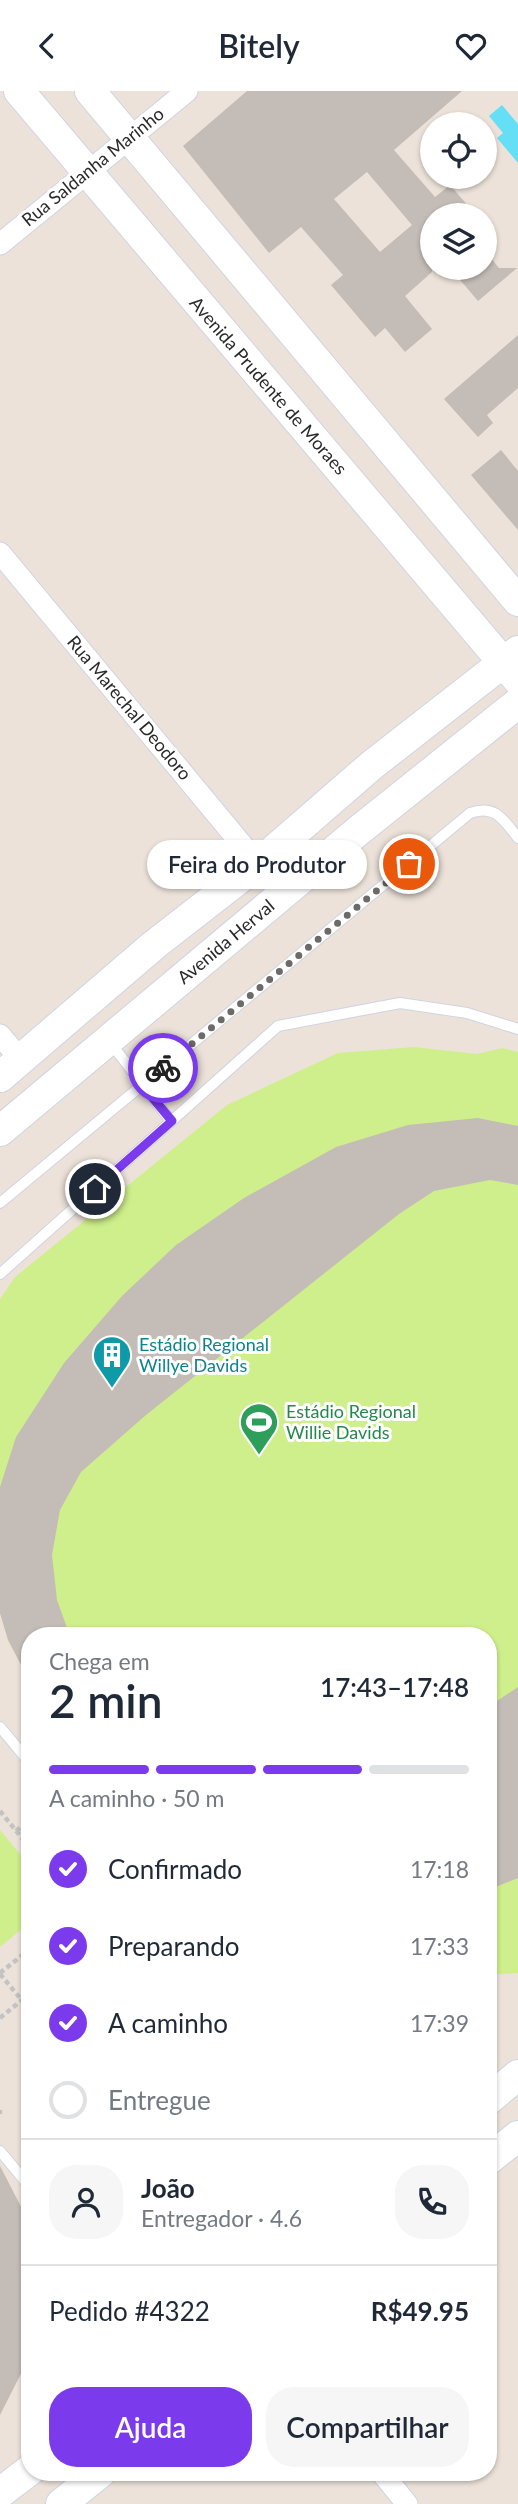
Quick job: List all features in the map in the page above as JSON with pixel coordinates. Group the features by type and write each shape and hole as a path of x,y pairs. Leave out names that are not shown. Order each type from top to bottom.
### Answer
{"main road":[{"name":"Avenida Prudente de Moraes","path":"19,91 86,173 513,664"},
{"path":"90,91 518,601"},
{"path":"10,1068 154,945 258,864 372,765 513,664"},
{"name":"Avenida Herval","path":"0,1131 358,831 518,703"},
{"path":"358,831 372,765"},
{"path":"154,945 228,941"},
{"path":"497,2092 518,2075"},
{"path":"0,2493 21,2477"},
{"path":"61,2504 90,2481"}],"street":[{"name":"Rua Saldanha Marinho","path":"0,244 187,91"},
{"name":"Rua Marechal Deodoro","path":"0,552 258,864"},
{"path":"0,1035 10,1068"},
{"path":"388,2481 407,2504"}],"lane":[{"path":"0,1203 470,813 484,808 496,811 518,838"},
{"path":"0,1274 278,1026 400,1003 467,1013 518,1029"},
{"path":"108,1041 172,1121"},
{"path":"0,1727 21,1752"},
{"path":"0,2151 21,2176"}],"path":[{"path":"0,1811 21,1837"},
{"path":"16,1831 21,1827"},
{"path":"21,1956 0,1974 21,1999"},
{"path":"0,2018 21,2001"}],"green space":[{"name":"Estádio Regional Willie Davids","path":"414,1047 477,1054 502,1048 518,1052 518,1973 497,1974 497,1627 21,1627 21,1664 8,1640 0,1613 0,1299 15,1277 227,1105 338,1053"},
{"path":"0,1830 21,1855 21,1930 0,1947"}],"water":[{"path":"502,105 518,124 518,163 497,138 503,133 497,126 497,112 494,112"}],"building":[{"path":"247,91 462,91 438,112 420,112 420,127 394,150 420,180 420,189 428,189 435,197 445,189 453,189 466,203 420,203 420,280 423,280 405,296 432,329 405,352 385,328 375,337 331,285 343,275 301,227 269,253 183,146","holes":["367,172 412,225 380,252 334,199"]},
{"path":"497,266 499,268 517,268 478,301 460,280 497,280"},
{"path":"518,335 518,388 487,415 493,423 478,437 444,399"},
{"path":"501,450 518,471 518,530 471,475"},
{"name":"Estádio Regional Willye Davids","path":"478,1118 518,1126 518,1185 490,1180 434,1191 399,1214 146,1415 81,1472 60,1510 52,1555 57,1600 67,1627 21,1627 21,1665 8,1640 0,1613 0,1487 16,1437 64,1363 122,1296 176,1245 244,1198 336,1147 408,1125"},
{"path":"518,1687 518,1878 497,1886 497,1701"},
{"path":"0,2166 21,2207 21,2374 0,2415"}],"way so far":[{"path":"163,1068 409,864"}],"place":[{"name":"Feira do Produtor","path":"409,864"},
{"name":"Estádio Regional Willye Davids","path":"112,1389"},
{"name":"Estádio Regional Willie Davids","path":"259,1456"}],"route":[{"path":"95,1189 172,1121 142,1085 163,1068"}]}
